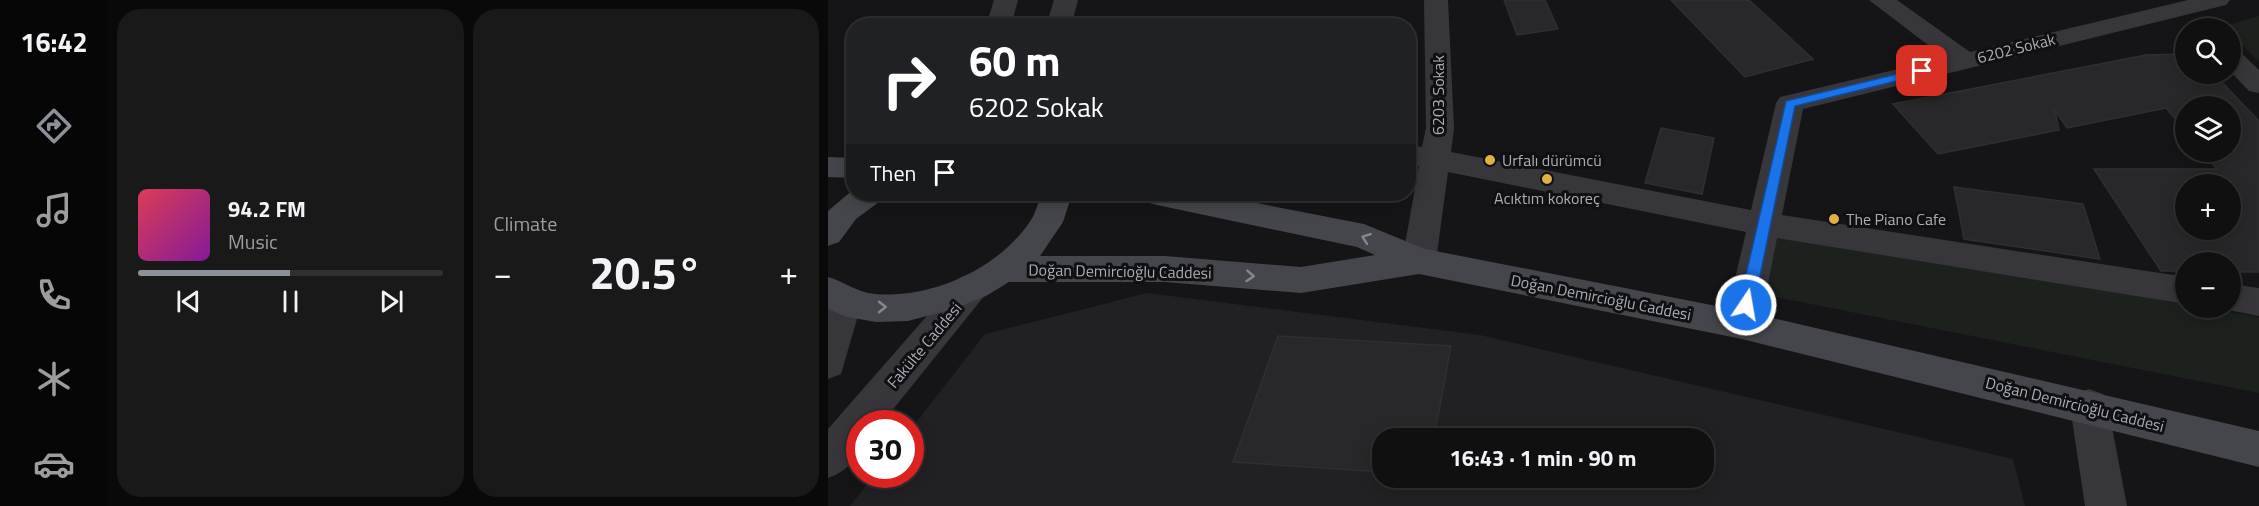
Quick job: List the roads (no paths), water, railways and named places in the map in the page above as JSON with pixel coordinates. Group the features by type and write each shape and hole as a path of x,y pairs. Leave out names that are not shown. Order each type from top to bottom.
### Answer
{"main road":[{"path":"828,167 846,168"},
{"path":"828,234 845,211 859,201"},
{"path":"836,296 878,309 920,305 988,278 1033,244 1051,218 1055,201"},
{"path":"1190,201 1364,237 1419,261"},
{"name":"Doğan Demircioğlu Caddesi","path":"988,278 1165,269 1301,280 1419,261 1742,325 2089,406 2259,449"}],"street":[{"path":"1000,18 1006,0"},
{"path":"1060,18 1066,0"},
{"name":"6203 Sokak","path":"1419,261 1422,156 1440,128 1436,0"},
{"path":"1881,0 1965,60"},
{"name":"6202 Sokak","path":"1742,325 1790,104 2218,0"},
{"path":"2183,7 2194,18"},
{"path":"2241,67 2259,85"},
{"path":"1422,156 1764,224 2175,289"},
{"name":"Fakülte Caddesi","path":"828,459 988,278"},
{"path":"828,363 836,296"},
{"path":"2241,300 2259,302"},
{"path":"2089,406 2106,506"}],"place":[{"name":"Urfalı dürümcü","path":"1490,160"},
{"name":"Acıktım kokoreç","path":"1547,179"},
{"name":"The Piano Cafe","path":"1834,219"}]}
